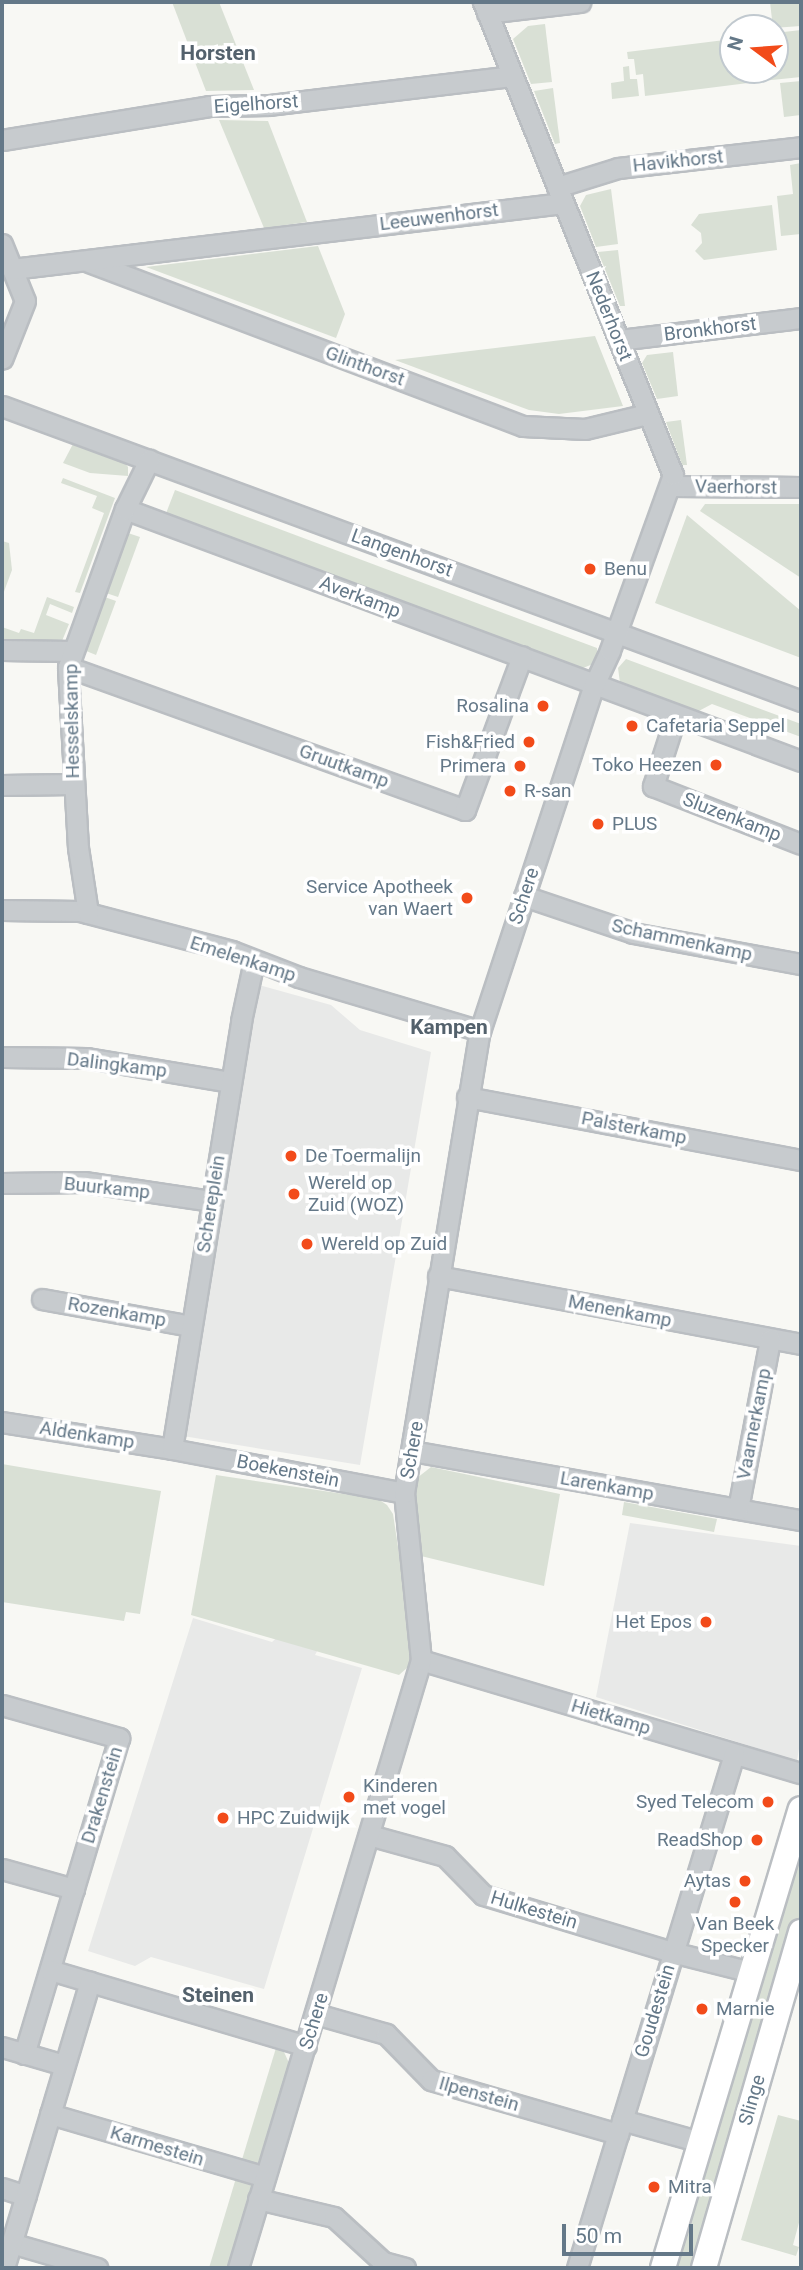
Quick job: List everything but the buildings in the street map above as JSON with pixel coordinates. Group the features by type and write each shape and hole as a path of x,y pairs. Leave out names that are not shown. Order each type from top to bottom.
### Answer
{"main road":[{"name":"Slinge","path":"663,2268 801,1809"},
{"name":"Slinge","path":"704,2268 801,1932"}],"street":[{"path":"485,8 580,2"},
{"name":"Nederhorst","path":"485,8 673,475 671,486"},
{"name":"Eigelhorst","path":"2,140 209,106 269,105 512,76"},
{"name":"Havikhorst","path":"560,195 618,168 801,147"},
{"name":"Leeuwenhorst","path":"315,232 560,195"},
{"name":"Glinthorst","path":"12,269 89,262 315,232"},
{"path":"2,244 24,301 2,359"},
{"name":"Glinthorst","path":"89,262 523,426 585,429 647,414"},
{"name":"Bronkhorst","path":"619,340 801,318"},
{"name":"Langenhorst","path":"2,406 801,701"},
{"name":"Hesselskamp","path":"88,913 78,848 73,784 70,659 125,509 149,460"},
{"path":"616,632 671,486"},
{"name":"Vaerhorst","path":"671,486 801,488"},
{"name":"Averkamp","path":"125,509 594,685"},
{"name":"Schere","path":"238,2268 421,1660 404,1493 467,1097 480,1031 594,685 616,632"},
{"path":"2,650 70,659"},
{"name":"Gruutkamp","path":"70,659 465,810 522,656"},
{"path":"594,685 801,761"},
{"name":"Sluzenkamp","path":"676,715 653,786 801,844"},
{"path":"2,785 73,784"},
{"name":"Schammenkamp","path":"524,896 633,933 801,964"},
{"name":"Emelenkamp","path":"2,910 88,913 232,951 254,961 480,1031"},
{"name":"Schereplein","path":"172,1448 231,1082 254,961"},
{"name":"Dalingkamp","path":"2,1057 87,1058 231,1082"},
{"name":"Palsterkamp","path":"467,1097 801,1160"},
{"name":"Buurkamp","path":"2,1184 84,1182 211,1202"},
{"name":"Menenkamp","path":"438,1276 801,1343"},
{"name":"Rozenkamp","path":"42,1299 191,1326"},
{"name":"Vaarnerkamp","path":"738,1509 770,1339"},
{"name":"Aldenkamp","path":"2,1422 172,1448"},
{"name":"Boekenstein","path":"172,1448 404,1493"},
{"name":"Larenkamp","path":"412,1451 801,1520"},
{"name":"Hietkamp","path":"421,1660 801,1773"},
{"name":"Drakenstein","path":"2,1705 120,1738 24,2054"},
{"name":"Goudestein","path":"577,2268 734,1754"},
{"name":"Hulkestein","path":"369,1835 445,1856 483,1895 672,1952"},
{"path":"2,1869 74,1889"},
{"path":"672,1952 751,1972"},
{"path":"50,1970 306,2046"},
{"path":"4,2268 90,1982"},
{"name":"Ilpenstein","path":"316,2014 386,2034 431,2080 620,2127"},
{"path":"2,2047 64,2065"},
{"name":"Karmestein","path":"50,2114 265,2178"},
{"path":"620,2127 701,2142"},
{"path":"2,2188 26,2196"},
{"path":"258,2199 334,2217 383,2262 405,2268"},
{"path":"12,2243 97,2268"}],"shaded area":[{"path":"172,2 219,2 254,90 206,91"},
{"path":"770,2 801,2 801,26 789,27 789,14 771,14"},
{"path":"545,24 552,82 531,84 513,39 528,26"},
{"path":"801,30 801,77 789,78 789,31"},
{"path":"719,41 719,84 740,84 645,96 643,74 636,75 634,59 628,59 627,52"},
{"path":"629,66 630,79 637,79 639,96 612,99 611,83 624,81 623,67"},
{"path":"801,81 801,115 784,117 780,84"},
{"path":"553,88 560,143 555,144 534,91"},
{"path":"219,120 268,121 307,222 264,228"},
{"path":"801,163 801,234 781,236 777,196 793,194 790,165"},
{"path":"611,189 618,244 596,247 580,206 586,195"},
{"path":"772,205 777,250 704,260 695,251 702,243 701,233 691,225 699,214"},
{"path":"318,246 345,314 336,338 146,267"},
{"path":"618,250 625,306 620,306 598,252"},
{"path":"595,336 623,406 559,414 529,410 395,360"},
{"path":"673,352 678,396 657,399 642,363 647,355"},
{"path":"681,420 687,465 682,465 666,422"},
{"path":"74,442 121,458 128,467 128,476 90,473 63,463"},
{"path":"63,478 115,498 80,593 75,592 104,513 92,508 97,496 61,483"},
{"path":"175,490 597,648 597,655 593,664 578,670 165,516"},
{"path":"705,504 801,504 801,578 700,511"},
{"path":"687,515 801,611 801,658 655,603"},
{"path":"122,531 140,537 118,597 100,591"},
{"path":"2,541 9,543 12,570 2,597"},
{"path":"99,595 116,601 96,655 79,648"},
{"path":"47,597 74,607 72,613 50,604 46,615 69,624 62,641 2,642 2,627 19,633 21,629 34,633"},
{"path":"626,659 801,724 801,737 712,704 695,713 620,683 618,668"},
{"name":"Wereld op Zuid","path":"259,985 331,1005 360,1030 431,1052 360,1465 183,1436"},
{"path":"2,1464 161,1491 140,1614 126,1612 124,1621 2,1602"},
{"path":"431,1467 560,1494 544,1586 421,1556 414,1500 417,1478"},
{"path":"216,1475 378,1499 387,1505 393,1514 413,1645 408,1667 399,1675 191,1615"},
{"path":"624,1502 717,1519 714,1532 622,1515"},
{"name":"Het Epos","path":"630,1523 801,1546 801,1736 797,1761 596,1697"},
{"name":"HPC Zuidwijk","path":"306,1611 331,1625 315,1655 362,1668 264,1989 151,1957 135,1966 88,1951 193,1618 272,1642"},
{"path":"801,1847 801,1916 701,2251 695,2268 674,2268"},
{"path":"276,2048 284,2052 289,2063 256,2170 240,2166"},
{"path":"778,2115 801,2121 801,2215 793,2245 799,2247 796,2256 741,2240"},
{"path":"236,2178 253,2183 227,2268 209,2268"}],"place":[{"name":"Benu","path":"590,569"},
{"name":"Rosalina","path":"543,706"},
{"name":"Cafetaria Seppel","path":"632,726"},
{"name":"Fish&Fried","path":"529,742"},
{"name":"Toko Heezen","path":"716,765"},
{"name":"Primera","path":"520,766"},
{"name":"R-san","path":"510,791"},
{"name":"PLUS","path":"598,824"},
{"name":"Service Apotheek van Waert","path":"467,898"},
{"name":"De Toermalijn","path":"291,1156"},
{"name":"Wereld op Zuid (WOZ)","path":"294,1194"},
{"name":"Wereld op Zuid","path":"307,1244"},
{"name":"Het Epos","path":"706,1622"},
{"name":"Kinderen met vogel","path":"349,1797"},
{"name":"Syed Telecom","path":"768,1802"},
{"name":"HPC Zuidwijk","path":"223,1818"},
{"name":"ReadShop","path":"757,1840"},
{"name":"Aytas","path":"745,1881"},
{"name":"Van Beek Specker","path":"735,1902"},
{"name":"Marnie","path":"702,2009"},
{"name":"Mitra","path":"654,2187"}],"district":[{"name":"Horsten","path":"218,53"},
{"name":"Kampen","path":"449,1027"},
{"name":"Steinen","path":"218,1995"}]}
